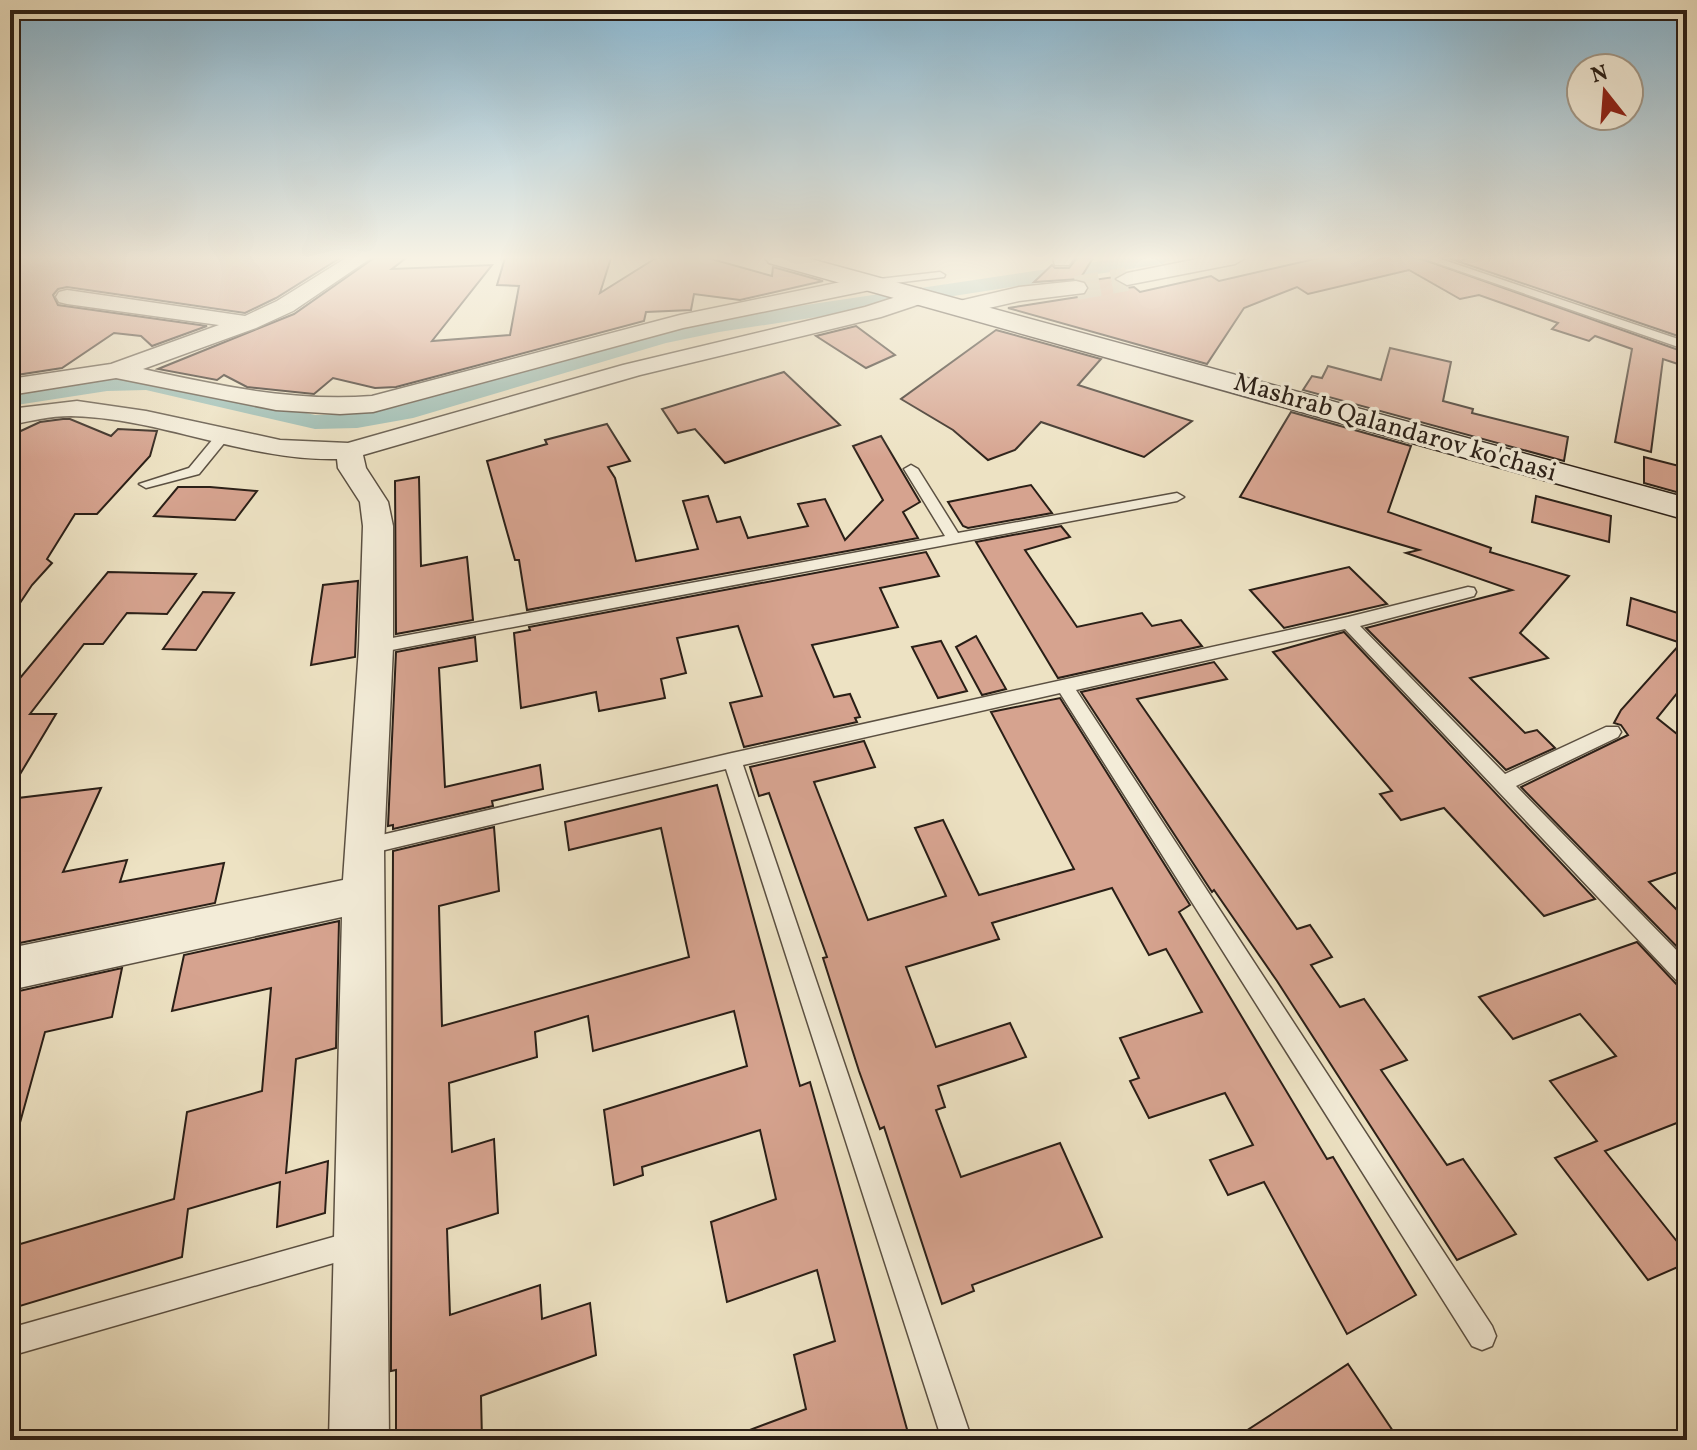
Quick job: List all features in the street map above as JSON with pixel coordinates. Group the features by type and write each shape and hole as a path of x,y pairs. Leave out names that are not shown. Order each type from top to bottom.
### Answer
{"main road":[{"name":"Mashrab Qalandarov ko'chasi","path":"1050,326 1687,509"}],"street":[{"path":"10,387 116,371 241,326"},
{"path":"116,371 281,405 344,407 373,404 666,326"},
{"path":"10,417 79,409 149,418 303,452 349,451 634,368 802,326"},
{"path":"349,451 352,468 374,502 378,526 376,647 364,847 359,1440"},
{"path":"10,969 364,894"}],"lane":[{"path":"1627,326 1687,346"},
{"path":"146,484 194,471 223,436"},
{"path":"911,469 954,539"},
{"path":"376,647 1177,497"},
{"path":"364,847 732,760 1348,623 1468,592"},
{"path":"1348,623 1687,976"},
{"path":"1064,685 1482,1336"},
{"path":"1502,784 1612,732"},
{"path":"732,760 957,1440"},
{"path":"10,1342 360,1242"}],"building":[{"path":"10,326 207,326 152,346 141,336 114,333 62,368 10,376"},
{"path":"265,326 444,326 432,341 510,335 512,326 626,326 396,387 375,388 333,378 314,394 247,387 224,375 217,380 158,369"},
{"path":"856,326 895,355 866,368 816,336"},
{"path":"1071,326 1232,326 1207,364"},
{"path":"1555,326 1610,326 1687,353 1687,367 1663,359 1651,452 1615,442 1632,349 1595,336 1589,341 1552,329"},
{"path":"1648,326 1687,326 1687,339"},
{"path":"996,330 1101,359 1078,385 1192,421 1144,457 1041,422 1015,450 988,460 953,430 901,399"},
{"path":"1390,348 1451,362 1443,401 1473,409 1472,413 1568,437 1564,461 1303,390 1312,376 1322,378 1328,366 1381,380"},
{"path":"784,372 840,425 725,463 695,429 678,433 662,409"},
{"path":"1291,412 1411,446 1388,512 1491,548 1490,552 1569,576 1520,633 1548,658 1470,678 1525,733 1537,730 1555,748 1506,770 1366,628 1512,590 1406,553 1419,550 1240,497"},
{"path":"63,419 111,436 118,429 157,431 150,456 97,514 75,514 47,559 52,563 32,585 10,618 10,436 40,422"},
{"path":"607,424 630,461 608,467 615,478 636,561 698,549 683,501 708,496 717,522 740,517 748,538 808,526 798,504 825,499 845,540 883,500 853,446 881,436 920,502 903,512 918,538 527,610 519,560 515,560 487,461 547,444 545,440"},
{"path":"1644,457 1687,468 1687,495 1644,483"},
{"path":"419,477 421,566 467,557 473,620 396,634 395,481"},
{"path":"1031,485 1052,513 968,528 963,526 948,502"},
{"path":"178,487 257,491 235,520 154,516"},
{"path":"1536,496 1611,516 1609,542 1532,522"},
{"path":"1061,526 1070,537 1025,550 1077,627 1142,613 1152,626 1181,620 1202,646 1058,678 976,542"},
{"path":"926,552 939,576 880,588 898,627 812,645 834,697 850,694 860,717 855,718 857,722 744,747 730,703 762,696 738,626 677,638 686,673 661,679 665,698 599,711 596,692 521,708 514,633 530,630 529,627"},
{"path":"1349,567 1387,604 1284,628 1250,590"},
{"path":"108,572 196,574 167,614 127,613 103,644 84,644 30,714 56,714 10,791 10,690"},
{"path":"358,581 355,657 311,665 323,585"},
{"path":"203,592 234,593 196,650 163,649"},
{"path":"1631,598 1687,616 1687,681 1657,718 1687,742 1687,869 1649,882 1687,920 1687,957 1521,787 1628,735 1621,725 1614,723 1621,710 1681,643 1627,625"},
{"path":"1344,632 1595,899 1544,916 1444,808 1401,820 1380,794 1392,791 1273,652"},
{"path":"976,636 1006,689 982,695 956,647"},
{"path":"475,637 477,661 439,668 445,787 540,765 543,789 492,801 493,806 393,829 393,825 388,826 396,652"},
{"path":"941,641 967,691 938,698 912,647"},
{"path":"1214,662 1227,679 1137,699 1297,929 1310,925 1332,957 1311,965 1340,1007 1364,999 1407,1060 1381,1070 1447,1165 1463,1159 1516,1234 1457,1260 1277,981 1214,890 1212,892 1081,692"},
{"path":"1060,698 1190,905 1179,912 1327,1159 1333,1157 1416,1295 1347,1334 1264,1182 1228,1195 1210,1160 1253,1145 1225,1093 1149,1118 1130,1081 1139,1078 1120,1038 1202,1012 1166,949 1149,955 1112,888 992,923 999,939 906,967 936,1047 1010,1023 1026,1057 938,1086 945,1107 936,1110 961,1177 1060,1143 1102,1237 972,1285 974,1291 942,1304 884,1127 880,1129 859,1071 823,958 827,957 769,793 759,796 750,767 864,741 875,767 814,782 868,920 946,896 915,828 943,820 979,895 1074,869 991,712"},
{"path":"717,785 800,1086 810,1082 910,1440 732,1440 731,1437 806,1409 794,1355 835,1341 817,1270 727,1302 711,1222 776,1199 760,1130 642,1167 643,1175 614,1185 604,1110 747,1066 734,1011 593,1051 588,1016 535,1032 537,1057 449,1083 452,1152 494,1139 498,1213 447,1229 450,1315 540,1285 542,1319 590,1303 596,1355 481,1396 482,1440 396,1440 396,1370 391,1371 393,851 494,827 499,891 439,906 442,1026 689,957 661,828 569,850 565,822"},
{"path":"101,788 63,872 127,860 120,882 224,863 215,903 10,945 10,799"},
{"path":"339,921 336,1048 296,1059 286,1173 328,1161 325,1213 277,1227 280,1182 188,1209 182,1257 10,1309 10,1247 174,1199 187,1112 262,1091 271,988 172,1011 184,955"},
{"path":"1637,942 1677,985 1687,989 1687,1119 1605,1151 1687,1254 1687,1263 1648,1280 1555,1158 1597,1141 1550,1081 1616,1056 1580,1014 1513,1039 1479,997"},
{"path":"122,968 112,1017 45,1032 18,1130 10,1129 10,993"},
{"path":"1348,1364 1399,1440 1232,1440 1272,1414"}],"waterway":[{"path":"10,399 107,384 146,383 315,422 357,421 404,413 661,338 716,326"}]}
